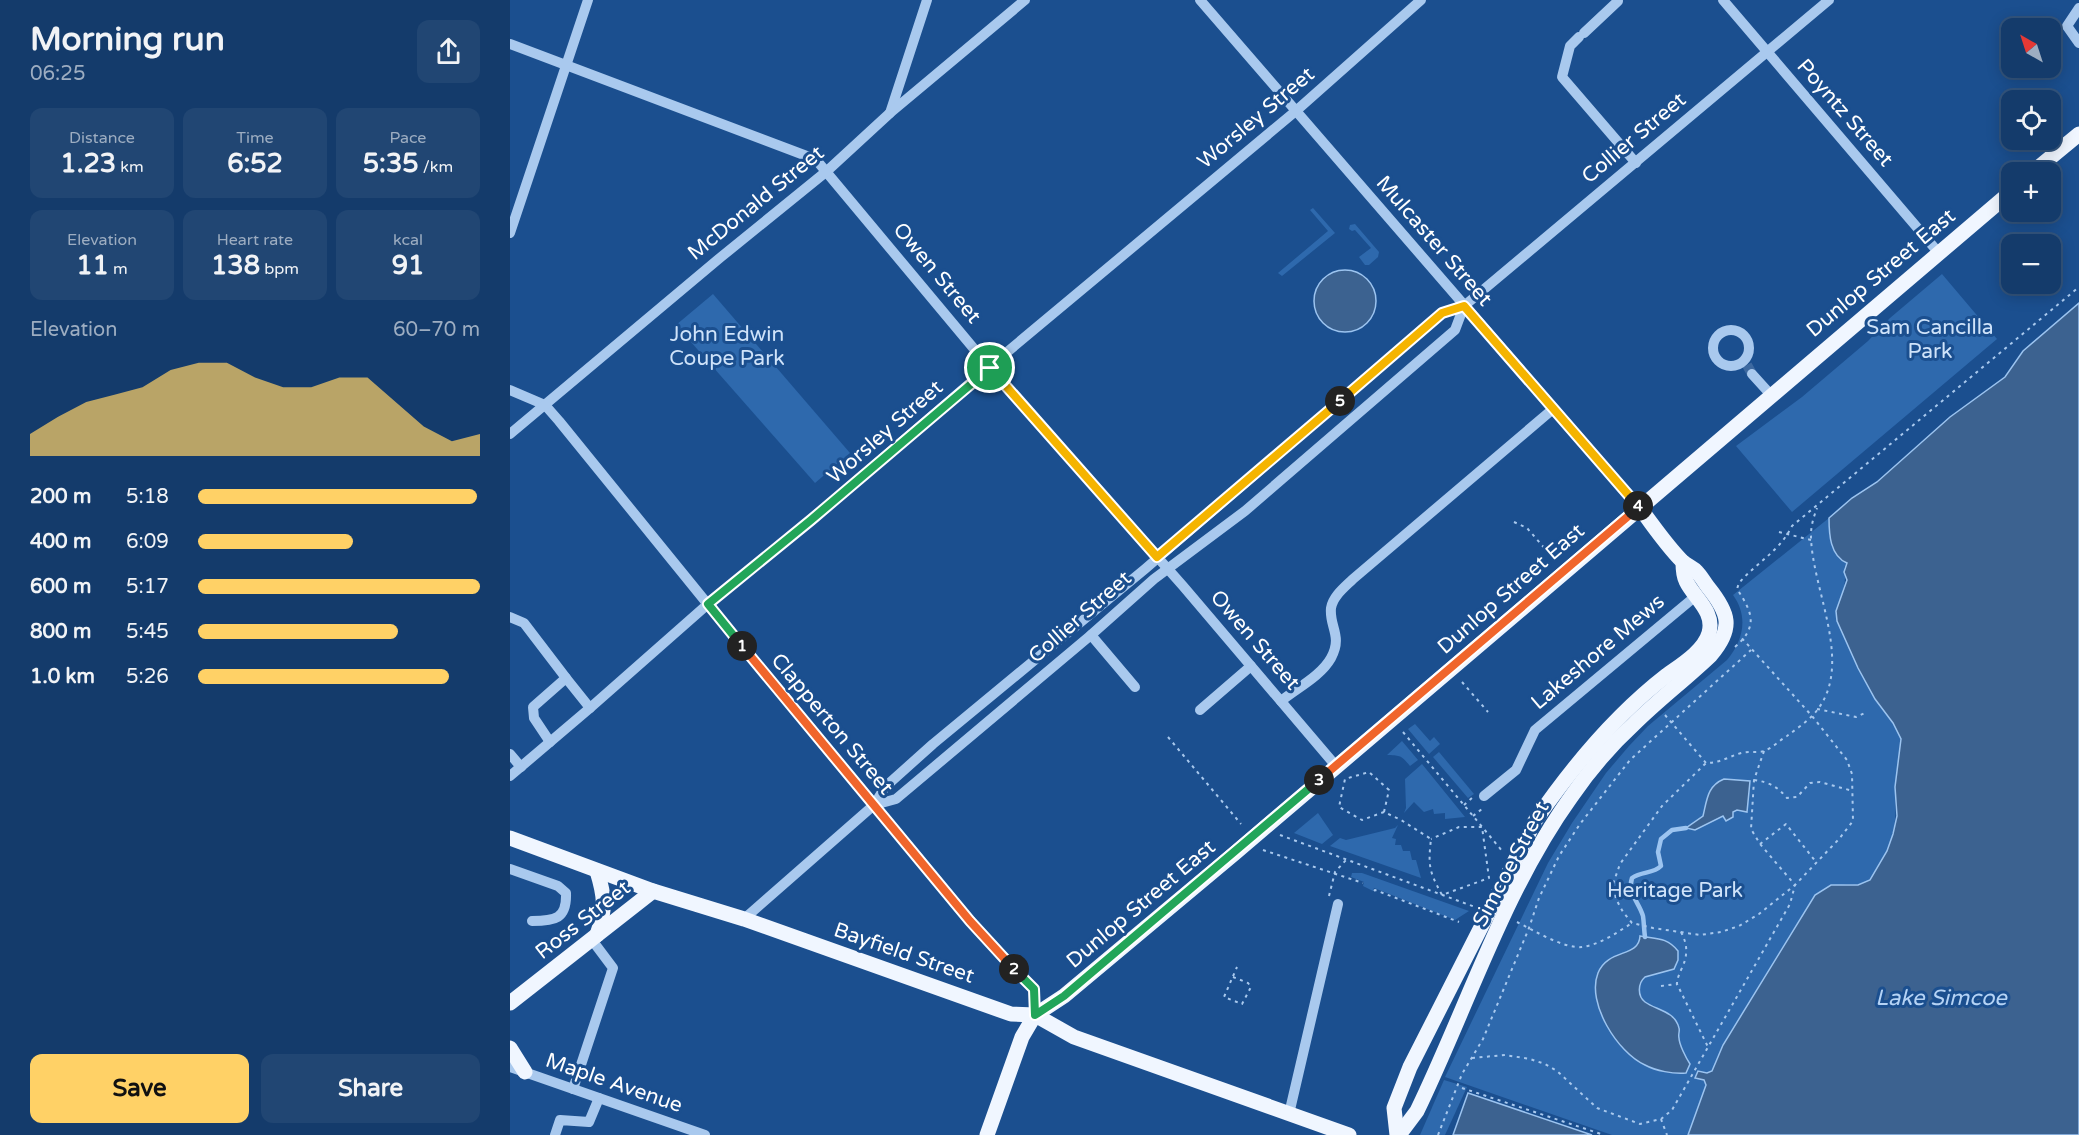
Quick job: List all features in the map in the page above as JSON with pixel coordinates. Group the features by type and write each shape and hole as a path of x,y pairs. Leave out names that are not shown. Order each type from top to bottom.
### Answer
{"main road":[{"path":"2045,162 2079,135"},
{"name":"Dunlop Street East","path":"1035,1015 1064,996 2001,200"},
{"name":"Simcoe Street","path":"1398,1135 1417,1111 1519,885 1541,844 1571,797 1633,724 1711,655 1721,644 1726,633 1727,622 1715,595 1696,571 1683,562 1639,507"},
{"name":"Simcoe Street","path":"1398,1135 1394,1108 1410,1067 1523,842 1558,786 1603,734 1653,686 1695,653 1709,633 1706,609 1686,580 1683,562"},
{"name":"Bayfield Street","path":"510,838 653,891 744,919 1011,1014 1035,1015 1074,1037 1349,1135"},
{"path":"594,937 603,918 605,904 597,871"},
{"name":"Ross Street","path":"510,1003 653,891"},
{"path":"987,1135 1022,1037 1035,1015"},
{"path":"510,1048 525,1072"}],"street":[{"path":"510,232 588,0"},
{"path":"890,113 927,0"},
{"name":"McDonald Street","path":"510,434 721,256 827,171 890,113 1025,0"},
{"name":"Mulcaster Street","path":"1200,0 1639,507"},
{"name":"Worsley Street","path":"510,776 708,604 811,520 1297,110 1421,0"},
{"name":"Poyntz Street","path":"1723,0 1938,252"},
{"name":"Collier Street","path":"744,919 874,805 885,787 1442,313 1464,306 1829,0"},
{"path":"1618,1 1570,46 1562,76 1636,163"},
{"path":"2079,8 2067,26 2079,43"},
{"name":"Owen Street","path":"510,44 812,158 827,171 990,368 1168,568 1336,766"},
{"name":"Collier Street","path":"874,805 896,800 1168,568 1245,511 1455,330 1464,306"},
{"path":"1748,366 1771,395"},
{"name":"Clapperton Street","path":"510,390 545,405 614,487 970,921 1034,989 1035,1015"},
{"path":"1281,701 1321,670 1331,659 1337,642 1331,609 1336,596 1553,409"},
{"name":"Lakeshore Mews","path":"1484,795 1516,770 1535,730 1696,596"},
{"path":"510,617 524,623 590,708"},
{"path":"1091,635 1135,687"},
{"path":"1200,710 1251,666"},
{"path":"550,742 534,718 533,707 566,678"},
{"path":"510,754 521,767"},
{"path":"510,869 558,886 566,893 566,906 560,916 549,921 532,921"},
{"path":"1289,1114 1338,904"},
{"path":"573,1089 613,968 594,937"},
{"name":"Maple Avenue","path":"510,1067 705,1135"},
{"path":"555,1135 560,1120 589,1122 599,1098"}],"path":[{"path":"1737,589 1740,582 1781,545 1789,535 1792,526 2079,287"},
{"path":"1727,622 1812,716 1847,760 1852,774 1852,820 1839,839 1795,885 1759,914 1739,926 1700,935 1632,923 1616,899 1613,884 1620,864 1662,806 1706,763 1718,763 1738,754 1764,752 1812,716 1829,686 1832,664 1831,639 1814,567 1811,540 1813,520 1818,505"},
{"path":"1514,522 1527,528 1553,558"},
{"path":"1779,532 1811,540"},
{"path":"1438,1135 1462,1074 1483,1039 1539,898 1559,856 1580,824 1630,760 1751,650"},
{"path":"1462,682 1488,712"},
{"path":"1817,709 1856,717 1867,712"},
{"path":"1661,710 1706,763"},
{"path":"1403,732 1504,854"},
{"path":"1168,736 1241,824"},
{"path":"1764,752 1754,780 1751,829 1760,844 1795,885"},
{"path":"1384,812 1389,790 1369,772 1345,779 1339,807 1362,820 1384,812 1431,839"},
{"path":"1754,780 1766,782 1780,789 1787,798 1797,797 1810,783 1820,782 1853,791"},
{"path":"1760,844 1786,824 1816,862"},
{"path":"1431,839 1459,827 1482,827"},
{"path":"1442,895 1490,878 1482,827"},
{"path":"1280,835 1476,908"},
{"path":"1431,839 1429,860 1431,875 1442,895"},
{"path":"1263,850 1363,883"},
{"path":"1338,904 1328,896 1335,872 1347,859"},
{"path":"1472,1058 1505,1055 1530,1059 1557,1071 1597,1108 1640,1124 1661,1119 1672,1110 1790,904 1795,885"},
{"path":"1374,891 1458,922"},
{"path":"1511,920 1569,946 1582,947 1615,934 1632,923"},
{"path":"1681,932 1686,943 1687,954 1676,979 1677,984 1708,1047"},
{"path":"1233,977 1248,983 1251,987 1242,1004 1224,998 1237,967"},
{"path":"1661,986 1677,984"},
{"path":"1462,1088 1604,1135"},
{"path":"1661,1119 1667,1135"}],"green space":[{"path":"1313,208 1335,233 1282,276 1278,273 1328,231 1310,210"},
{"path":"1355,224 1379,252 1378,257 1369,265 1365,265 1359,257 1371,248 1355,230 1349,229 1350,225"},
{"name":"Sam Cancilla Park","path":"1942,274 1997,339 1792,512 1736,446 1802,397"},
{"name":"John Edwin Coupe Park","path":"713,294 850,453 815,483 676,325"},
{"name":"Heritage Park","path":"1829,518 1829,535 1847,562 1844,568 1845,582 1838,607 1837,621 1875,699 1893,723 1901,739 1892,835 1876,874 1863,883 1846,884 1815,895 1723,1045 1712,1071 1707,1073 1698,1071 1706,1085 1688,1135 1612,1135 1445,1077 1548,863 1606,773 1648,726 1733,653 1740,637 1742,620 1738,603 1733,595"},
{"path":"1415,724 1430,741 1434,737 1440,744 1429,754 1408,729"},
{"path":"1402,741 1418,760 1410,766 1400,756 1387,755"},
{"path":"1439,752 1474,794 1468,798 1433,757"},
{"path":"1422,764 1465,817 1445,819 1445,813 1434,814 1433,809 1424,812 1414,802 1404,813 1406,808 1405,779"},
{"path":"1318,813 1333,835 1322,844 1294,833"},
{"path":"1398,825 1392,838 1396,839 1395,845 1401,845 1403,851 1410,851 1412,860 1416,860 1421,878 1330,846 1340,838 1346,840 1395,828"},
{"path":"1352,873 1362,873 1469,911 1455,920 1374,888 1373,891 1363,886 1364,882 1351,877"},
{"path":"1444,1080 1467,1087 1445,1135 1420,1135"}],"water":[{"path":"1345,270 1362,275 1367,279 1371,284 1376,301 1371,318 1367,323 1362,327 1345,332 1328,327 1323,323 1319,318 1314,301 1319,284 1323,279 1328,275"},
{"name":"Lake Simcoe","path":"2079,303 2079,1135 1688,1135 1706,1085 1704,1080 1695,1078 1698,1071 1707,1073 1712,1071 1723,1045 1815,895 1831,885 1858,885 1870,880 1887,851 1893,834 1897,816 1895,787 1901,739 1858,668 1837,621 1836,611 1847,580 1844,572 1847,563 1841,560 1834,550 1830,537 1829,518 1852,498 1877,482 1950,417 2005,377 2023,351"},
{"path":"1724,779 1750,781 1747,812 1737,810 1733,812 1733,817 1726,821 1723,816 1695,830 1686,828 1703,816 1711,790 1714,785"},
{"path":"1640,936 1665,941 1678,951 1678,960 1674,969 1645,977 1639,990 1645,1002 1669,1014 1677,1022 1680,1044 1690,1064 1686,1073 1659,1070 1635,1059 1615,1039 1600,1012 1595,985 1598,973 1609,960 1634,948"},
{"path":"1468,1093 1592,1135 1453,1135"}],"waterway":[{"path":"1645,937 1643,916 1631,888 1632,878 1661,866 1658,852 1661,839 1672,830 1686,828"}],"tunnel":[{"path":"1747,365 1752,374"}],"route":[{"path":"1464,306 1639,507 1235,853 1064,996 1035,1015 1034,989 970,921 708,604 990,368 1157,557 1442,313 1464,306"}]}
